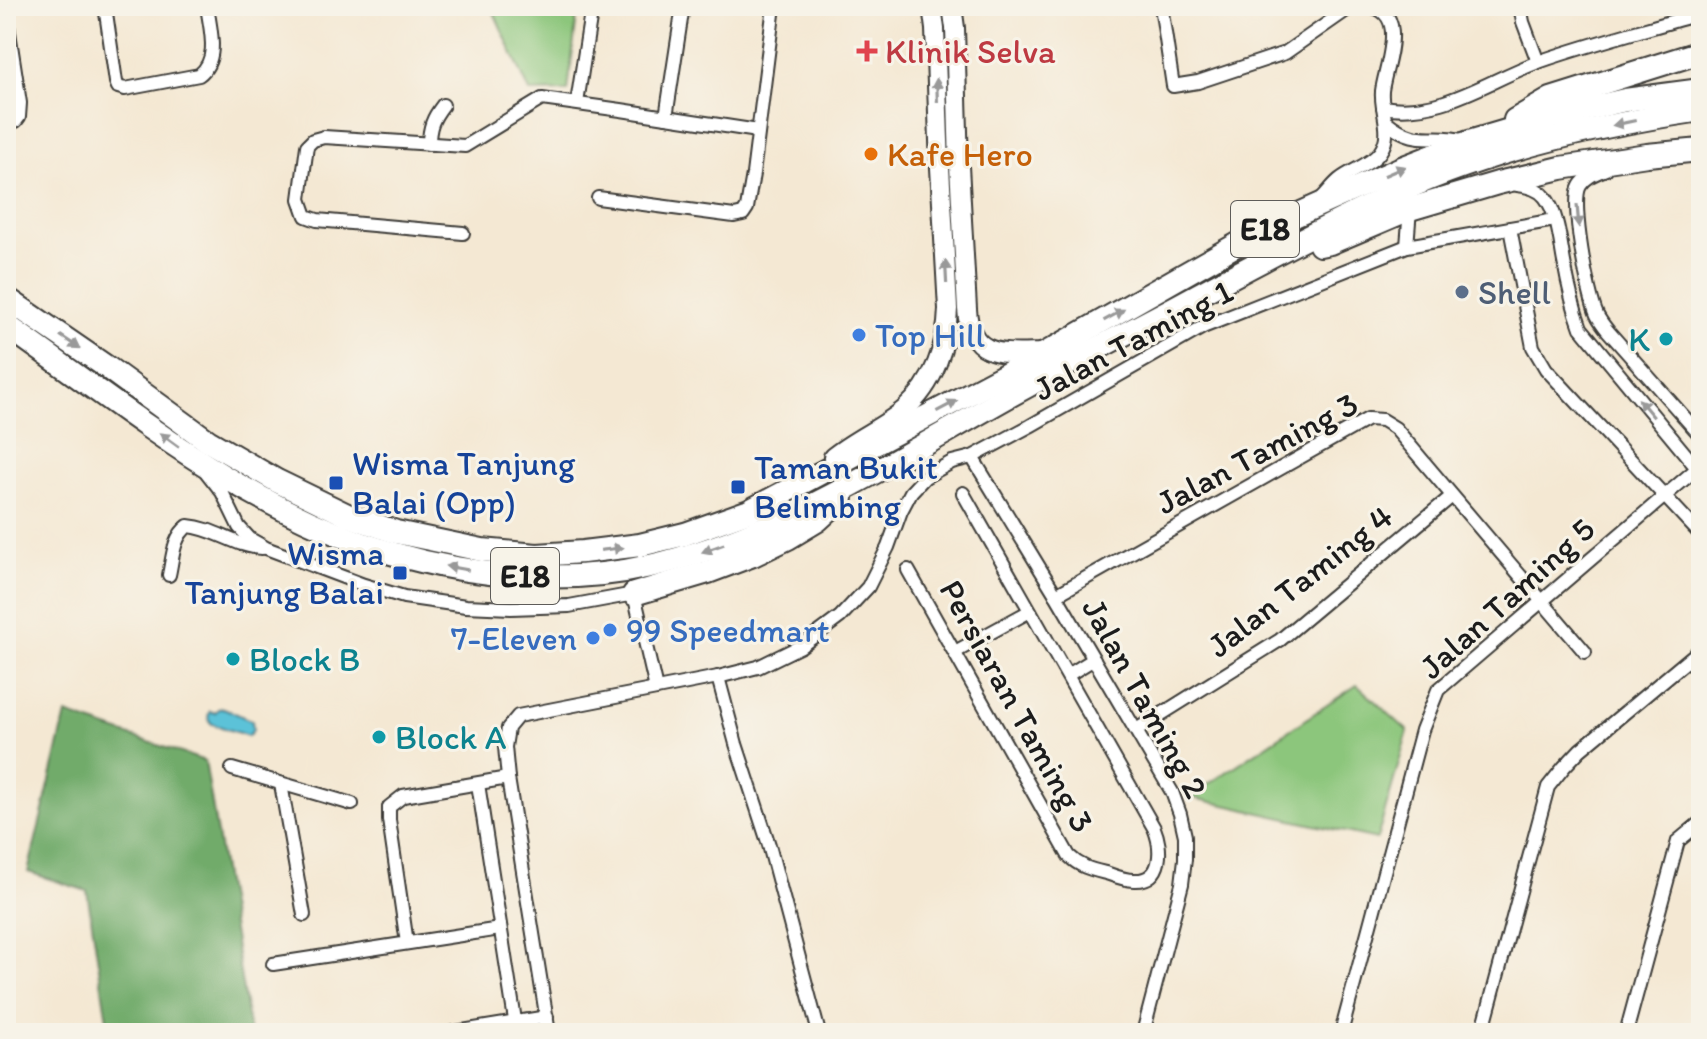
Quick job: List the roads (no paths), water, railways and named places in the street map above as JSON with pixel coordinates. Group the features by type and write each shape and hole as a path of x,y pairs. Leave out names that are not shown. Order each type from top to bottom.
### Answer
{"highway":[{"path":"1499,133 1551,99 1701,52"},
{"name":"E18","path":"6,298 208,441 277,481 347,515 396,532 482,550 537,555 583,552 640,545 685,534 749,511 1046,353 1259,232 1399,169 1469,142 1625,100 1701,90"},
{"name":"E18","path":"6,325 196,459 266,501 338,534 389,553 480,573 536,577 645,568 694,555 759,530 860,480 1269,256 1406,189 1479,161 1559,137 1701,110"},
{"path":"1269,256 1330,243 1410,209 1498,183 1561,168 1701,150"},
{"path":"634,594 708,572 788,538 818,520 860,480"}],"main road":[{"path":"804,482 837,454 905,409 921,392 943,350 948,309 932,6"},
{"path":"952,6 967,321 976,341 986,349 1006,353 1046,353"}],"street":[{"path":"105,6 116,82 118,87 125,89 199,75 206,70 212,47 207,6"},
{"path":"577,103 592,6"},
{"path":"666,117 683,6"},
{"path":"598,198 734,216 743,214 747,208 774,6"},
{"path":"1161,6 1173,86 1198,82 1285,53 1348,9 1361,6"},
{"path":"1317,205 1338,181 1373,160 1380,152 1386,133 1382,92 1392,51 1390,23 1385,13 1368,6"},
{"path":"1520,6 1538,62"},
{"path":"6,13 20,103 19,117 11,122"},
{"path":"1383,107 1401,110 1424,108 1538,62 1701,13"},
{"path":"463,233 317,220 306,216 300,199 307,146 313,140 324,137 465,146 542,99 758,131"},
{"path":"429,144 433,117 443,105"},
{"path":"1387,122 1412,138 1450,137 1469,142"},
{"path":"1647,155 1591,174 1579,187 1577,218 1585,263 1598,317 1701,436"},
{"path":"1498,183 1528,186 1543,194 1555,220 1573,308 1581,328 1699,469"},
{"path":"1407,246 1410,209"},
{"name":"Jalan Taming 1","path":"549,1033 508,778 505,747 508,728 518,716 758,667 801,646 840,617 868,587 888,547 901,511 911,492 925,477 952,462 972,457 1030,426 1203,327 1407,246 1555,220"},
{"path":"1510,228 1533,347 1546,369 1701,535"},
{"name":"Jalan Taming 3","path":"1056,595 1368,419 1382,420 1395,428 1585,652"},
{"name":"Jalan Taming 2","path":"972,457 1136,730 1172,792 1180,814 1185,836 1182,884 1143,1033"},
{"path":"196,459 222,492 239,527 250,539 364,585 404,597 466,606 511,608 569,606 634,594 656,689"},
{"name":"Jalan Taming 5","path":"1341,1033 1422,730 1438,690 1699,469"},
{"path":"963,493 1068,675 1094,659"},
{"name":"Jalan Taming 4","path":"1136,730 1280,640 1452,496"},
{"path":"216,533 232,523 233,515"},
{"path":"169,575 177,538 188,526 200,526 250,548 266,548"},
{"name":"Persiaran Taming 3","path":"908,570 1069,856 1078,865 1136,881 1146,879 1159,861 1160,842 1068,675"},
{"path":"955,652 1030,611"},
{"path":"1482,1033 1548,787 1580,750 1701,649"},
{"path":"718,677 769,845 819,1033"},
{"path":"232,769 352,804"},
{"path":"407,943 389,807 403,796 508,778"},
{"path":"281,784 304,915"},
{"path":"478,784 516,1028"},
{"path":"1626,1033 1678,841 1701,822"},
{"path":"273,964 500,929"},
{"path":"450,1033 516,1028 547,1017"}],"water":[{"path":"224,708 252,721 253,730 248,736 211,723 208,717 210,711 215,713"}],"place":[{"name":"Klinik Selva","path":"867,51"},
{"name":"Kafe Hero","path":"871,154"},
{"name":"Shell","path":"1462,292"},
{"name":"Top Hill","path":"859,335"},
{"name":"K","path":"1666,339"},
{"name":"Wisma Tanjung Balai (Opp)","path":"336,483"},
{"name":"Taman Bukit Belimbing","path":"738,487"},
{"name":"Wisma Tanjung Balai","path":"400,573"},
{"name":"99 Speedmart","path":"610,630"},
{"name":"7-Eleven","path":"593,638"},
{"name":"Block B","path":"233,659"},
{"name":"Block A","path":"379,737"}]}
